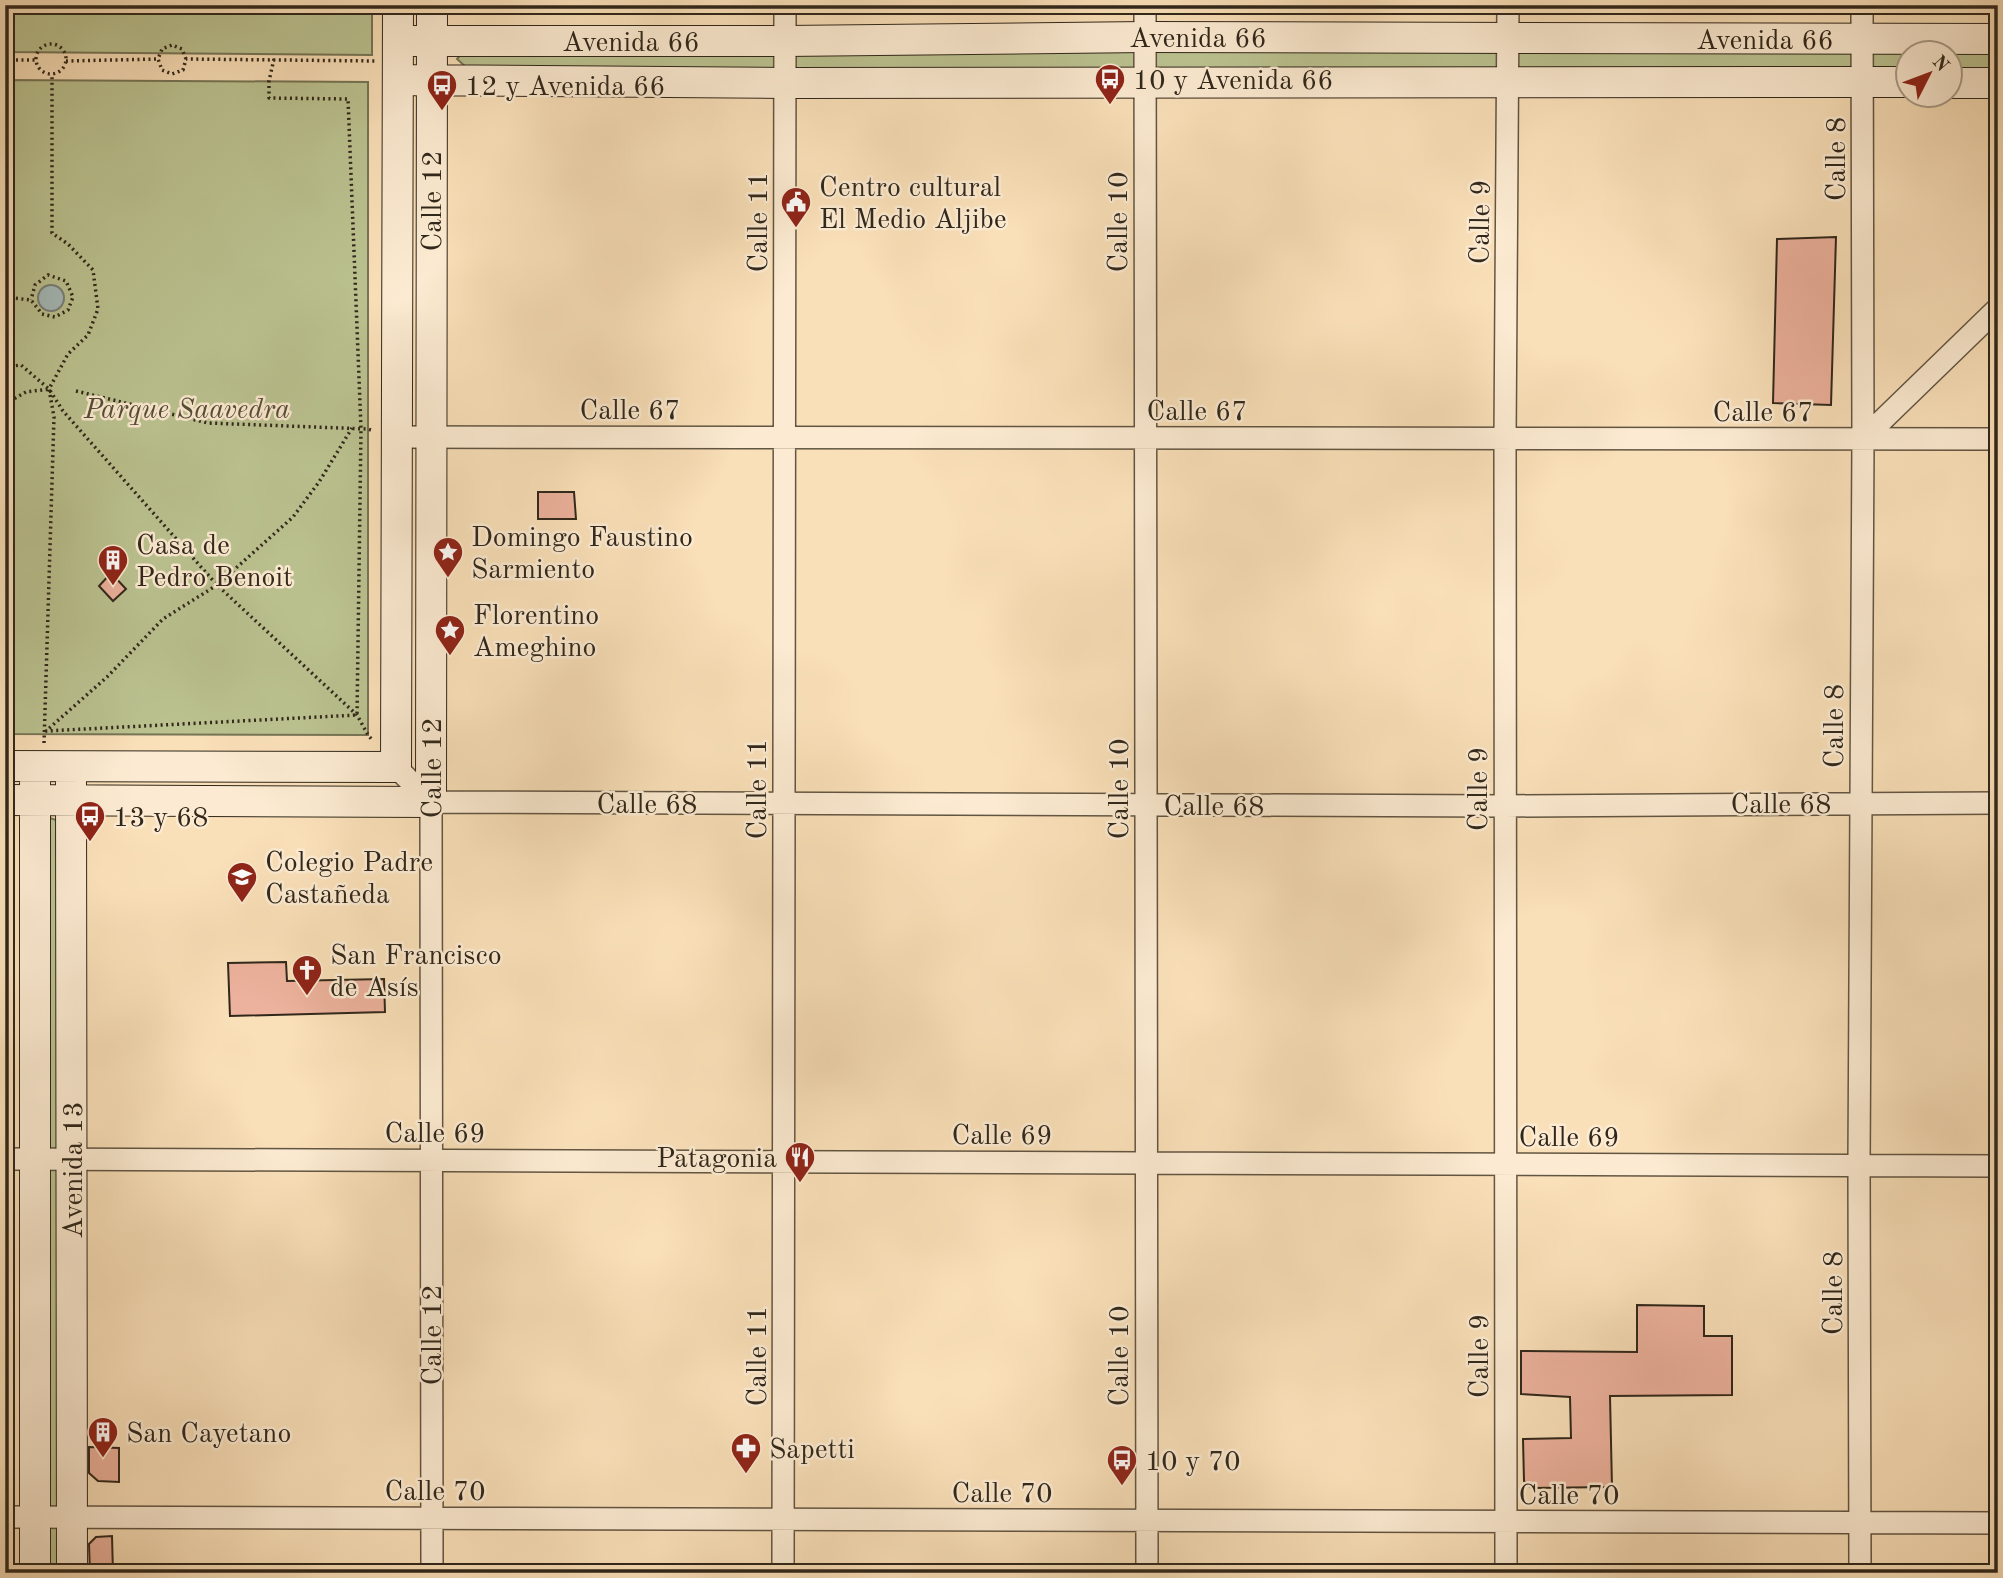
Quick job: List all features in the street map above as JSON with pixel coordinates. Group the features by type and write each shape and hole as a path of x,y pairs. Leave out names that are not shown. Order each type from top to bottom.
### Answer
{"main road":[{"name":"Calle 12","path":"396,767 389,435 393,61 398,5"},
{"name":"Calle 12","path":"431,802 432,5"},
{"name":"Avenida 66","path":"393,61 432,41 1145,37 1998,39"},
{"name":"Avenida 66","path":"393,61 432,81 1895,82"},
{"path":"1965,83 1998,83"},
{"path":"28,759 71,766 396,767"},
{"name":"Avenida 13","path":"28,759 20,800 35,1159 36,1573"},
{"name":"Avenida 13","path":"71,766 72,1573"},
{"name":"Calle 68","path":"20,800 431,802"}],"street":[{"name":"Calle 11","path":"783,1573 785,5"},
{"name":"Calle 10","path":"1145,5 1147,1573"},
{"name":"Calle 9","path":"1506,1573 1505,439 1508,5"},
{"name":"Calle 8","path":"1860,1573 1862,5"},
{"path":"1863,439 1998,307"},
{"name":"Calle 67","path":"389,435 1998,439"},
{"path":"396,767 431,802"},
{"name":"Calle 68","path":"431,802 1506,806 1998,803"},
{"name":"Calle 12","path":"431,802 432,1573"},
{"name":"Calle 69","path":"5,1159 1998,1166"},
{"name":"Calle 70","path":"5,1517 1998,1523"}],"path":[{"path":"51,43 63,49 66,61 61,71 52,75 41,72 35,60 39,48 51,43"},
{"path":"172,45 182,49 186,59 183,70 172,74 162,70 158,59 162,49 172,45"},
{"path":"66,61 158,59"},
{"path":"186,59 393,61"},
{"path":"274,59 269,81 269,98 348,99 361,429 356,715"},
{"path":"5,60 35,60"},
{"path":"46,731 54,417 49,389 68,354 88,335 98,309 93,270 68,244 52,233 52,75"},
{"path":"5,297 31,300 42,314 55,317 68,310 73,297 66,281 48,275 35,285 31,300"},
{"path":"5,367 21,365 49,389 64,411 217,585 356,715 375,743"},
{"path":"5,404 26,392 49,389"},
{"path":"76,391 208,423 352,428 389,435"},
{"path":"28,759 46,731 107,677 163,619 217,585 293,517 319,482 352,428"},
{"path":"46,731 356,715"}],"green space":[{"path":"5,5 372,5 372,55 5,52"},
{"path":"467,48 1895,50 1895,75 467,68 457,59"},
{"path":"1965,50 1998,50 1998,75 1965,75"},
{"name":"Parque Saavedra","path":"5,80 368,82 368,735 5,734"},
{"path":"50,818 59,821 59,1573 43,1573"}],"shaded area":[{"path":"51,285 60,289 64,298 60,307 51,311 42,307 38,298 42,289"}],"building":[{"path":"1836,237 1831,405 1773,403 1777,239"},
{"path":"538,492 574,492 576,519 538,519"},
{"name":"Casa de Pedro Benoit","path":"111,573 126,589 113,601 99,586"},
{"name":"San Francisco de Asís","path":"286,962 287,981 384,979 385,1012 230,1016 228,963"},
{"path":"1637,1305 1704,1306 1704,1336 1732,1336 1732,1395 1610,1396 1612,1487 1531,1488 1524,1481 1523,1439 1571,1438 1570,1397 1521,1394 1521,1351 1637,1352"},
{"name":"San Cayetano","path":"89,1447 119,1448 119,1482 98,1481 89,1473"},
{"path":"112,1536 113,1573 90,1573 89,1544 96,1537"}],"place":[{"name":"10 y Avenida 66","path":"1110,106"},
{"name":"12 y Avenida 66","path":"442,112"},
{"name":"Centro cultural El Medio Aljibe","path":"796,229"},
{"name":"Domingo Faustino Sarmiento","path":"448,579"},
{"name":"Casa de Pedro Benoit","path":"113,587"},
{"name":"Florentino Ameghino","path":"450,657"},
{"name":"13 y 68","path":"90,843"},
{"name":"Colegio Padre Castañeda","path":"242,904"},
{"name":"San Francisco de Asís","path":"307,997"},
{"name":"Patagonia","path":"800,1184"},
{"name":"San Cayetano","path":"103,1459"},
{"name":"Sapetti","path":"746,1475"},
{"name":"10 y 70","path":"1122,1487"}]}
